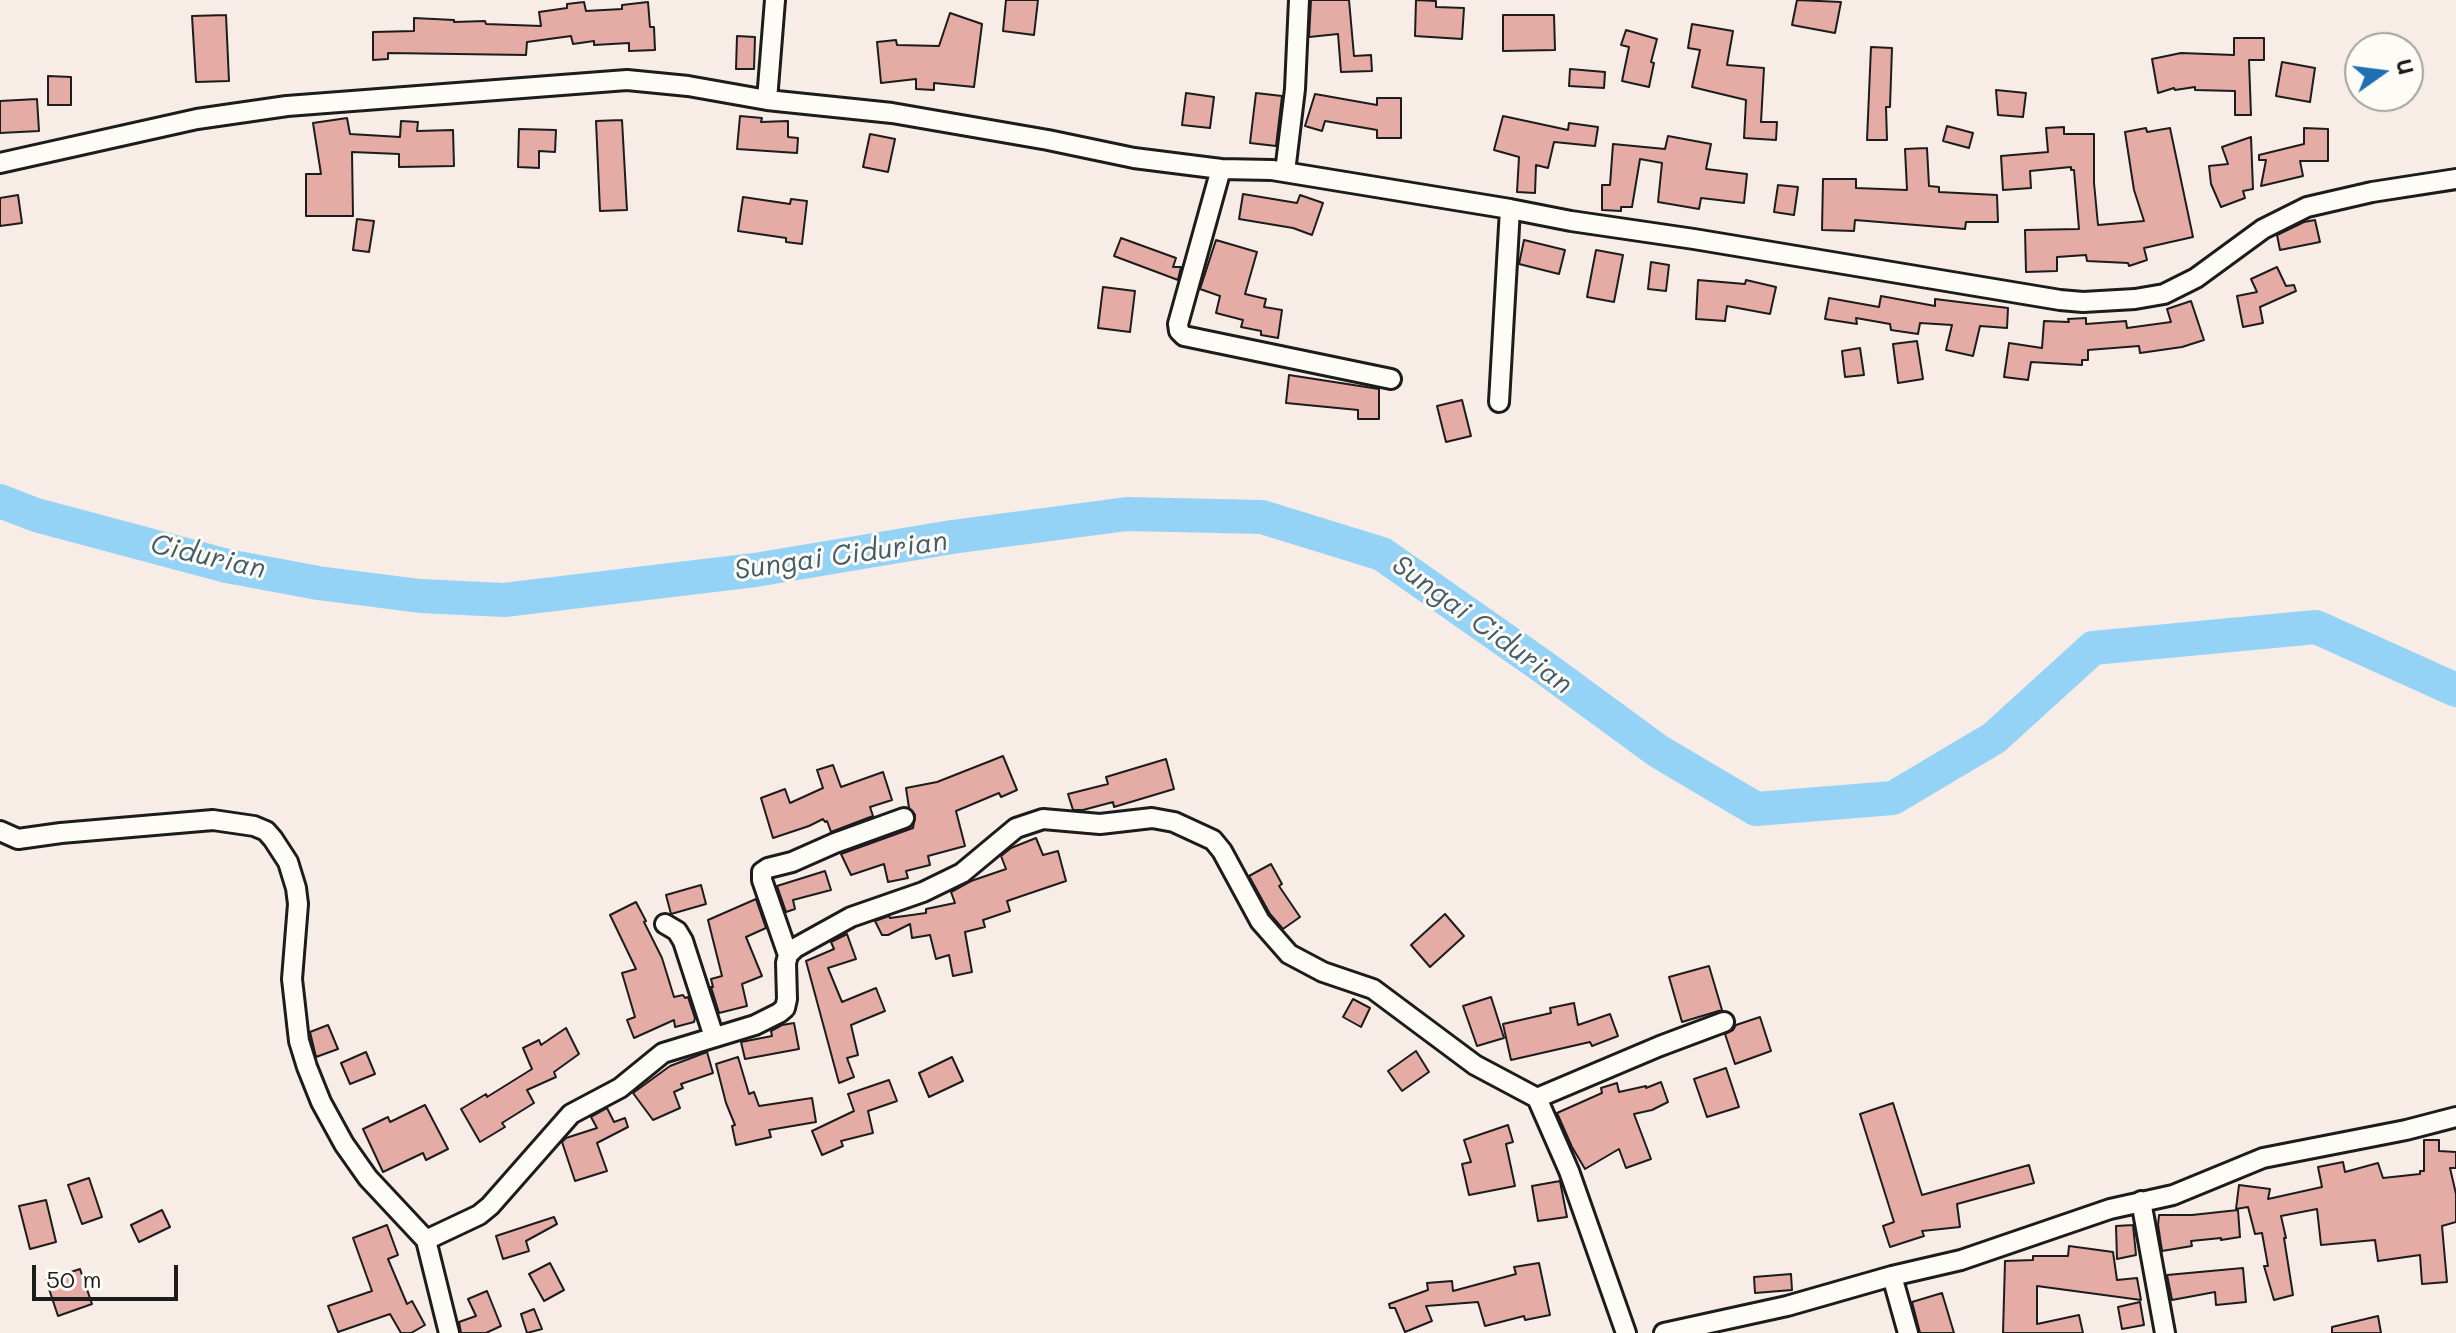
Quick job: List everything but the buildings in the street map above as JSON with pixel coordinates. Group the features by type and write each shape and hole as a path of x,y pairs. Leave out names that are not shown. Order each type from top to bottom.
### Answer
{"street":[{"path":"767,100 775,0"},
{"path":"1285,172 1295,89 1299,0"},
{"path":"0,163 197,119 287,106 627,80 688,86 767,100 892,113 1134,158 1221,169 1272,170 2083,302 2164,294 2196,278 2263,229 2307,207 2372,192 2456,179"},
{"path":"1221,169 1178,324 1179,331 1184,336 1391,379"},
{"path":"1499,402 1510,209"},
{"path":"788,955 762,872 904,818"},
{"path":"426,1240 479,1215 571,1114 620,1088 663,1053 764,1022 785,1008 786,963 788,955 795,948 851,917 923,892 962,873 1016,828 1043,819 1100,824 1152,818 1164,819 1213,840 1260,921 1289,954 1323,972 1373,989 1475,1065 1537,1098 1569,1171 1626,1333"},
{"path":"0,831 18,839 213,820 254,826 266,831 281,849 296,888 298,904 293,992 299,1041 311,1079 344,1144 368,1178 426,1240 449,1333"},
{"path":"665,924 677,931 683,941 714,1037"},
{"path":"1537,1098 1724,1022"},
{"path":"1664,1333 1787,1306 1961,1260 2050,1228 2141,1201 2173,1195 2263,1158 2456,1117"},
{"path":"2141,1201 2165,1333"},
{"path":"1892,1276 1908,1333"}],"waterway":[{"name":"Sungai Cidurian","path":"0,501 36,515 227,566 318,583 420,596 504,600 755,570 952,537 1127,514 1262,517 1382,554 1658,751 1756,809 1893,798 1994,738 2093,648 2316,627 2456,690"}],"water label":[{"name":"Cidurian","path":"208,557"}]}
